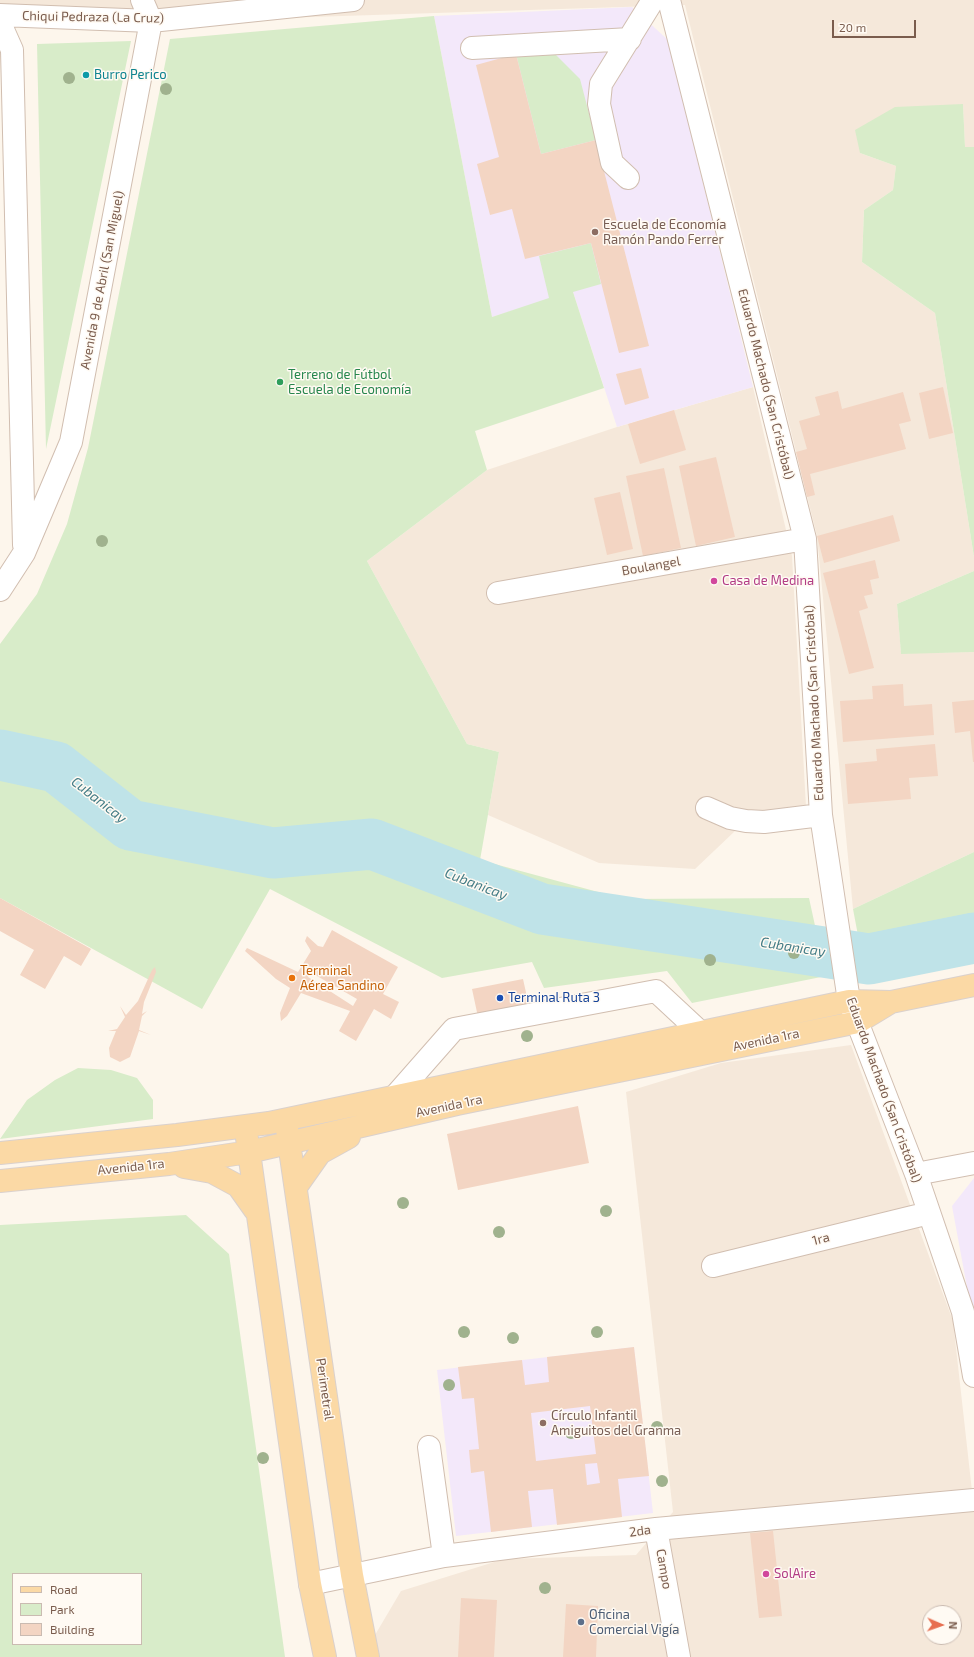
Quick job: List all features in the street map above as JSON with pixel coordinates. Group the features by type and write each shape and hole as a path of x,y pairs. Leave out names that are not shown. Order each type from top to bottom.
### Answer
{"main road":[{"name":"Avenida 1ra","path":"0,1181 169,1164 249,1152 373,1123 858,1022 891,1002 974,986"},
{"name":"Avenida 1ra","path":"0,1153 245,1127 285,1120 699,1031 848,991 891,1002"},
{"name":"Perimetral","path":"285,1120 352,1575 368,1657"},
{"path":"296,1187 320,1153 373,1123"},
{"path":"245,1127 310,1584 325,1657"},
{"path":"169,1164 212,1172 238,1186 258,1214"}],"street":[{"path":"142,0 150,21"},
{"name":"Chiqui Pedraza (La Cruz)","path":"0,15 150,21 353,0"},
{"path":"628,178 612,163 599,104 601,84 653,0"},
{"name":"Eduardo Machado (San Cristóbal)","path":"669,0 805,539 821,815 848,991 858,1022 916,1174 963,1312 974,1376"},
{"name":"Avenida 9 de Abril (San Miguel)","path":"0,590 24,553 71,442 150,21"},
{"path":"0,23 12,50 7,121 24,553"},
{"path":"472,48 630,39"},
{"name":"Boulangel","path":"498,592 805,539"},
{"path":"707,808 730,818 746,821 764,822 821,815"},
{"path":"396,1095 454,1029 656,991 699,1031"},
{"path":"916,1174 974,1163"},
{"name":"1ra","path":"713,1266 929,1213"},
{"path":"429,1447 444,1556"},
{"name":"2da","path":"310,1584 444,1556 656,1529 974,1500"},
{"name":"Campo","path":"656,1529 679,1657"}],"shaded area":[{"path":"0,0 974,0 974,147 965,148 963,104 860,153 896,166 893,190 864,210 862,262 935,313 974,557 974,571 897,604 901,653 974,652 974,852 853,909 817,536 685,5 0,27"},
{"name":"Escuela de Economía Ramón Pando Ferrer","path":"632,7 668,40 753,387 617,427 573,292 492,317 434,16"},
{"path":"753,387 792,556 806,807 754,813 695,869 599,863 488,815 499,752 467,744 367,561 487,470 617,427"},
{"path":"851,1045 953,1321 974,1509 974,1657 379,1657 375,1635 401,1591 504,1559 636,1555 673,1512 626,1092 721,1063"},
{"path":"974,1178 974,1325 952,1206"},
{"name":"Círculo Infantil Amiguitos del Granma","path":"634,1347 653,1513 456,1536 437,1370"}],"green space":[{"path":"434,16 492,317 549,298 539,256 591,243 601,284 573,292 604,388 475,431 487,470 367,561 467,744 499,752 480,860 624,899 809,898 826,976 692,1003 667,971 544,988 532,962 442,978 270,889 202,1009 0,898 0,644 37,594 67,524 88,448 170,39"},
{"path":"131,41 46,449 37,44"},
{"path":"552,51 580,79 596,140 541,154 516,54"},
{"path":"963,104 965,147 974,147 974,557 935,313 862,262 864,210 893,190 896,166 860,153 855,130 895,107"},
{"path":"974,571 974,652 901,654 897,604"},
{"path":"974,852 974,960 867,983 853,909"},
{"path":"78,1068 111,1070 137,1078 153,1100 153,1119 0,1139 27,1100 55,1080"},
{"path":"186,1215 229,1254 285,1657 0,1657 0,1225"}],"building":[{"path":"516,54 541,154 596,140 649,346 619,353 591,243 525,259 512,209 490,215 477,164 499,157 476,65"},
{"path":"641,368 649,398 625,405 616,374"},
{"path":"943,387 953,433 929,439 919,393"},
{"path":"838,391 842,409 903,392 911,421 899,424 906,449 810,474 815,495 807,497 796,452 807,449 799,421 820,415 815,397"},
{"path":"674,410 686,450 640,464 628,424"},
{"path":"716,457 735,537 696,546 679,466"},
{"path":"664,468 681,548 643,556 626,476"},
{"path":"620,492 633,549 607,555 594,498"},
{"path":"893,515 900,541 824,563 817,536"},
{"path":"875,560 879,578 870,580 873,594 864,596 868,608 859,611 874,668 849,674 823,573"},
{"path":"903,684 904,706 932,704 934,735 843,742 840,701 873,699 872,686"},
{"path":"974,700 973,762 970,731 955,733 952,702"},
{"path":"935,744 938,776 909,778 911,799 848,804 845,764 877,761 876,749"},
{"path":"0,898 91,949 81,966 64,956 45,989 20,975 34,950 0,931"},
{"path":"332,930 398,967 383,994 399,1002 391,1019 374,1009 356,1041 339,1031 350,1011 301,993 287,1016 281,1021 280,1013 290,988 276,979 245,951 247,948 298,972 311,951 305,941 307,936 318,946 323,947","holes":["310,972 357,999 353,1006 308,977"]},
{"path":"155,967 156,972 144,1002 142,1014 147,1011 142,1016 139,1030 151,1035 139,1031 130,1057 120,1062 110,1057 109,1048 116,1031 108,1031 117,1029 125,1017 120,1006 126,1015 138,1001 152,970"},
{"name":"Terminal Ruta 3","path":"523,979 529,1006 478,1017 472,989"},
{"path":"578,1106 589,1163 458,1190 447,1134"},
{"name":"Círculo Infantil Amiguitos del Granma","path":"634,1347 649,1476 618,1479 622,1517 557,1525 553,1489 528,1491 532,1527 491,1532 484,1471 471,1473 469,1450 479,1449 474,1398 462,1399 458,1367 522,1360 525,1385 549,1382 547,1357","holes":["590,1406 596,1454 536,1461 531,1413","597,1463 600,1483 587,1485 585,1464"]},
{"name":"SolAire","path":"773,1531 782,1616 759,1618 750,1533"},
{"path":"461,1598 497,1600 494,1657 458,1657"},
{"path":"566,1604 598,1606 596,1657 563,1657"}],"waterway":[{"name":"Cubanicay","path":"0,755 56,767 130,825 273,853 372,844 542,909 869,959 974,938"}],"place":[{"name":"Burro Perico","path":"86,75"},
{"name":"Escuela de Economía Ramón Pando Ferrer","path":"595,232"},
{"name":"Terreno de Fútbol Escuela de Economía","path":"280,382"},
{"name":"Casa de Medina","path":"714,581"},
{"name":"Terminal Aérea Sandino","path":"292,978"},
{"name":"Terminal Ruta 3","path":"500,998"},
{"name":"Círculo Infantil Amiguitos del Granma","path":"543,1423"},
{"name":"SolAire","path":"766,1574"},
{"name":"Oficina Comercial Vigía","path":"581,1622"}]}
